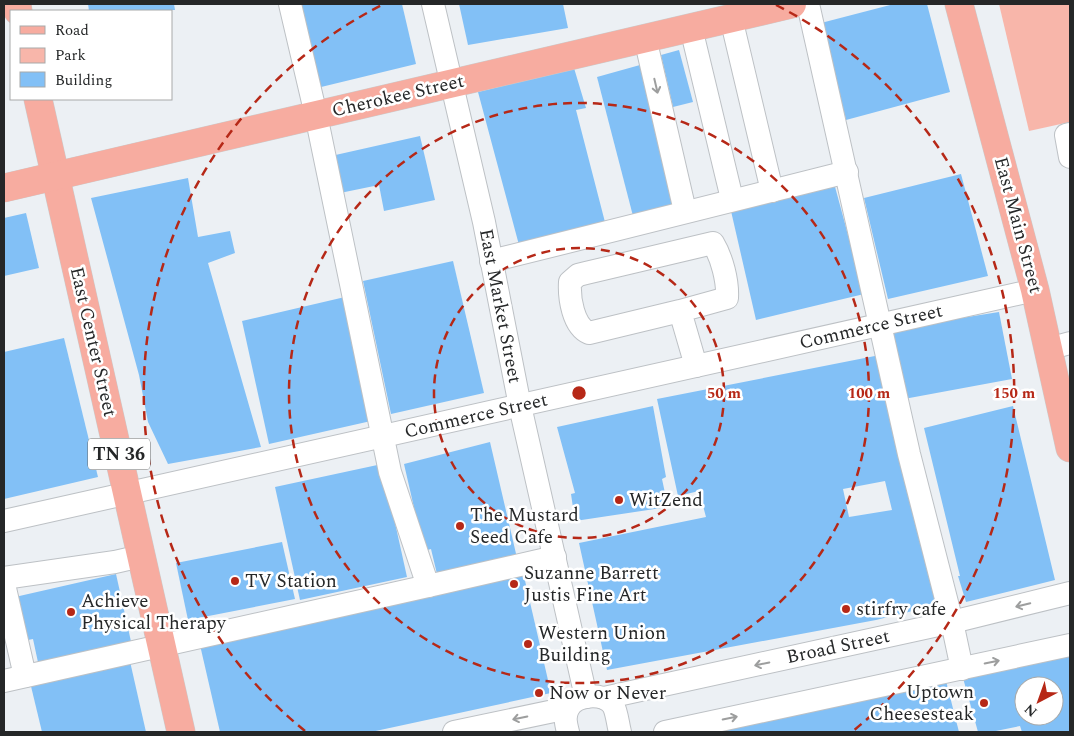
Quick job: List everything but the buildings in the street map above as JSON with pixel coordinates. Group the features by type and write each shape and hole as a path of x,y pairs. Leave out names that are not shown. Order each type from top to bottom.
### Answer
{"main road":[{"name":"Cherokee Street","path":"4,188 691,28 738,12 792,4"},
{"name":"East Main Street","path":"959,4 1035,290 1059,346 1070,448"},
{"name":"East Center Street","path":"38,100 181,732"}],"street":[{"path":"290,4 316,115 390,472 428,586"},
{"name":"East Market Street","path":"433,4 491,261 520,406 556,557 586,701"},
{"path":"808,4 882,325 909,454 952,622 962,669"},
{"path":"738,12 772,191"},
{"path":"691,28 732,199"},
{"path":"646,38 685,211"},
{"path":"1070,134 1066,135 1070,157"},
{"path":"491,261 732,199 847,172"},
{"path":"713,243 718,251 728,290 727,298 680,311 589,333 582,330 576,322 570,282 578,275 713,243"},
{"name":"Commerce Street","path":"4,521 1035,290"},
{"path":"680,311 696,366"},
{"path":"4,578 115,562 141,556"},
{"path":"4,584 14,678 162,647 556,557"},
{"name":"Broad Street","path":"454,732 586,701 952,622 1070,593"},
{"path":"666,732 1070,646"},
{"path":"568,732 565,720 586,701 613,706 620,732"}],"green space":[{"path":"999,4 1070,4 1070,122 1029,131"}],"place":[{"name":"WitZend","path":"619,500"},
{"name":"The Mustard Seed Cafe","path":"460,526"},
{"name":"TV Station","path":"235,581"},
{"name":"Suzanne Barrett Justis Fine Art","path":"514,584"},
{"name":"stirfry cafe","path":"846,609"},
{"name":"Achieve Physical Therapy","path":"71,612"},
{"name":"Western Union Building","path":"528,644"},
{"name":"Now or Never","path":"539,693"},
{"name":"Uptown Cheesesteak","path":"984,703"}]}
